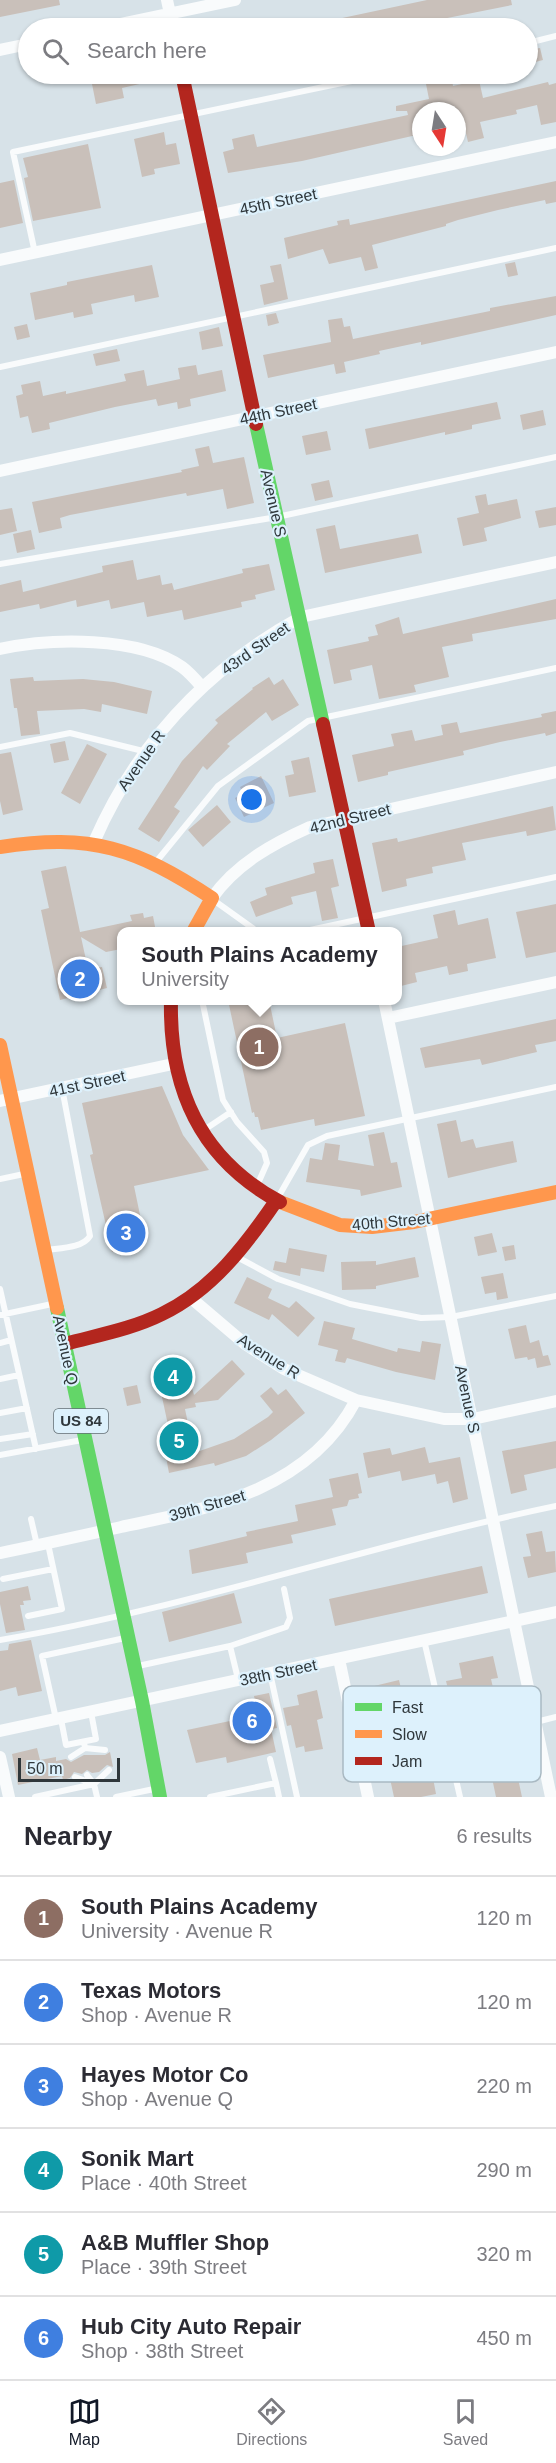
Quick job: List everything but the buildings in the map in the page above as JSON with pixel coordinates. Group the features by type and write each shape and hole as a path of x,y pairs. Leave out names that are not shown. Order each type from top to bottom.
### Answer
{"main road":[{"name":"Avenue S","path":"184,84 254,416 368,927"},
{"path":"0,847 60,839 94,842 156,863 181,876 212,898 196,927"},
{"path":"64,1344 142,1323 191,1298 219,1275 236,1256 276,1201 256,1188 223,1160 201,1132 187,1107 173,1064 169,1017 170,1005"},
{"name":"Avenue Q","path":"0,1045 6,1100 28,1173 142,1701 159,1792"},
{"name":"40th Street","path":"276,1201 346,1226 392,1224 430,1218 556,1192"}],"street":[{"path":"167,0 171,18"},
{"path":"150,18 235,0"},
{"path":"0,50 18,46"},
{"name":"45th Street","path":"0,260 556,142"},
{"name":"44th Street","path":"0,471 556,352"},
{"name":"43rd Street","path":"202,687 230,662 270,634 300,617 556,562"},
{"path":"0,649 69,641 135,649 164,657 183,667 202,687"},
{"name":"Avenue R","path":"94,842 119,789 144,751 175,714 202,687"},
{"name":"42nd Street","path":"212,898 247,861 279,841 309,827 556,772"},
{"path":"388,1018 556,982"},
{"name":"Avenue S","path":"385,1005 527,1686"},
{"name":"41st Street","path":"6,1100 173,1064"},
{"name":"Avenue R","path":"191,1298 245,1344 284,1369 356,1400"},
{"path":"356,1400 444,1419 473,1419 556,1401"},
{"name":"39th Street","path":"0,1553 216,1506 259,1489 314,1455 330,1440 347,1418 356,1400"},
{"name":"38th Street","path":"0,1731 556,1612"},
{"path":"339,1659 345,1686"},
{"name":"Avenue S","path":"541,1750 551,1797"},
{"path":"0,1757 9,1797"},
{"path":"365,1782 368,1797"}],"lane":[{"path":"538,40 556,36"},
{"path":"35,252 14,152 339,84"},
{"path":"0,368 556,248"},
{"path":"0,564 277,517 556,457"},
{"path":"156,863 218,786 308,721 556,668"},
{"path":"0,747 70,733 144,751"},
{"path":"323,927 556,877"},
{"path":"212,898 251,927"},
{"path":"203,1005 223,1100 237,1122 264,1152 267,1163 256,1188"},
{"path":"276,1201 308,1145 327,1137 556,1087"},
{"path":"44,1251 79,1245 87,1241 90,1236 62,1088"},
{"path":"201,1132 231,1112"},
{"path":"0,1179 28,1173"},
{"path":"236,1256 279,1280 350,1304 421,1318 451,1317 556,1296"},
{"path":"0,1289 3,1314 36,1449"},
{"path":"3,1314 56,1303"},
{"path":"0,1343 11,1340"},
{"path":"0,1379 19,1375"},
{"path":"0,1413 27,1408"},
{"path":"0,1439 33,1434"},
{"path":"0,1455 85,1439"},
{"path":"0,1640 123,1616 493,1519 556,1506"},
{"path":"28,1616 62,1610 53,1569 31,1519"},
{"path":"3,1580 53,1569"},
{"path":"134,1667 230,1646 286,1627 290,1618 284,1589"},
{"path":"105,1750 66,1745 42,1656 128,1638"},
{"path":"424,1640 435,1686"},
{"path":"230,1646 238,1680"},
{"path":"270,1673 297,1797"},
{"path":"71,1757 96,1739 91,1712"},
{"path":"541,1721 556,1717"},
{"path":"84,1748 94,1753"},
{"path":"270,1759 279,1797"},
{"path":"35,1797 94,1784 109,1770"},
{"path":"94,1784 98,1772"},
{"path":"87,1774 94,1784 97,1797"},
{"path":"75,1777 94,1784"},
{"path":"457,1782 460,1797"},
{"path":"210,1797 276,1784"},
{"path":"116,1797 159,1792"}],"traffic: fast":[{"path":"256,424 323,724"},
{"path":"57,1308 142,1701 160,1797"}],"traffic: slow":[{"path":"0,847 61,842 112,848 136,856 160,867 212,898 196,927"},
{"path":"0,1045 57,1308"},
{"path":"280,1202 340,1225 372,1227 414,1222 556,1192"}],"traffic: jam":[{"path":"184,84 256,424"},
{"path":"323,724 368,927"},
{"path":"171,1005 176,1063 184,1092 195,1118 210,1143 229,1165 252,1185 280,1202"},
{"path":"65,1344 139,1324 180,1304 212,1279 240,1250 276,1201"}],"place":[{"name":"Texas Motors","path":"80,979"},
{"name":"South Plains Academy","path":"259,1047"},
{"name":"Hayes Motor Co","path":"126,1233"},
{"name":"Sonik Mart","path":"173,1377"},
{"name":"A&B Muffler Shop","path":"179,1441"},
{"name":"Hub City Auto Repair","path":"252,1721"}]}
